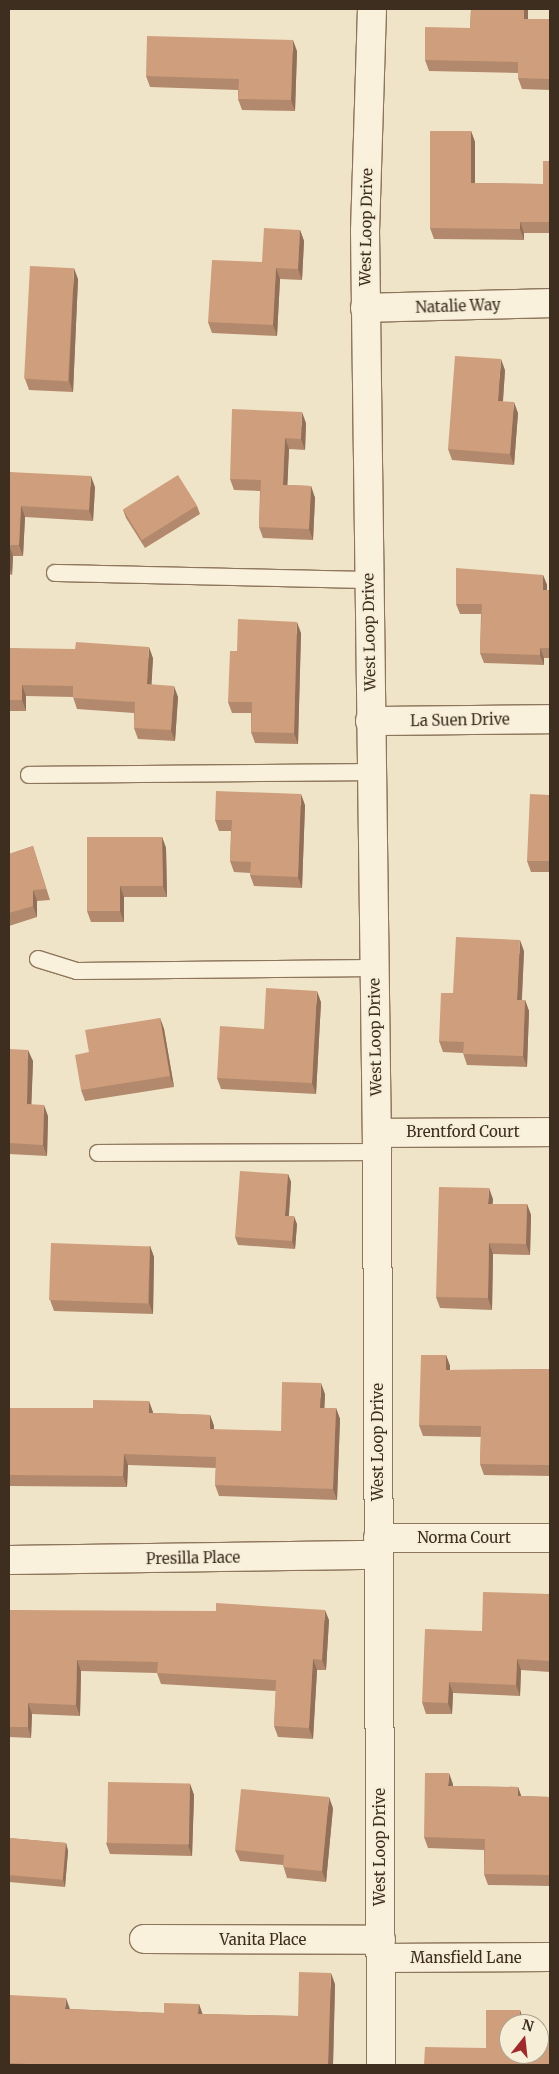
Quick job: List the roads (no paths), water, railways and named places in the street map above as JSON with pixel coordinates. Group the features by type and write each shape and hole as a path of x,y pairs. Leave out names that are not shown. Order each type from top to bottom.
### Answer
{"street":[{"name":"West Loop Drive","path":"372,9 365,308 377,1142 381,2065"},
{"name":"Natalie Way","path":"365,308 550,303"},
{"name":"La Suen Drive","path":"370,721 550,719"},
{"name":"Brentford Court","path":"377,1142 550,1132"},
{"name":"Norma Court","path":"378,1547 550,1538"},
{"name":"Presilla Place","path":"9,1560 378,1547"},
{"name":"Vanita Place","path":"144,1939 381,1949"},
{"name":"Mansfield Lane","path":"381,1949 550,1957"}],"lane":[{"path":"55,573 369,580"},
{"path":"28,775 371,772"},
{"path":"38,959 76,971 374,968"},
{"path":"98,1153 377,1142"}]}
